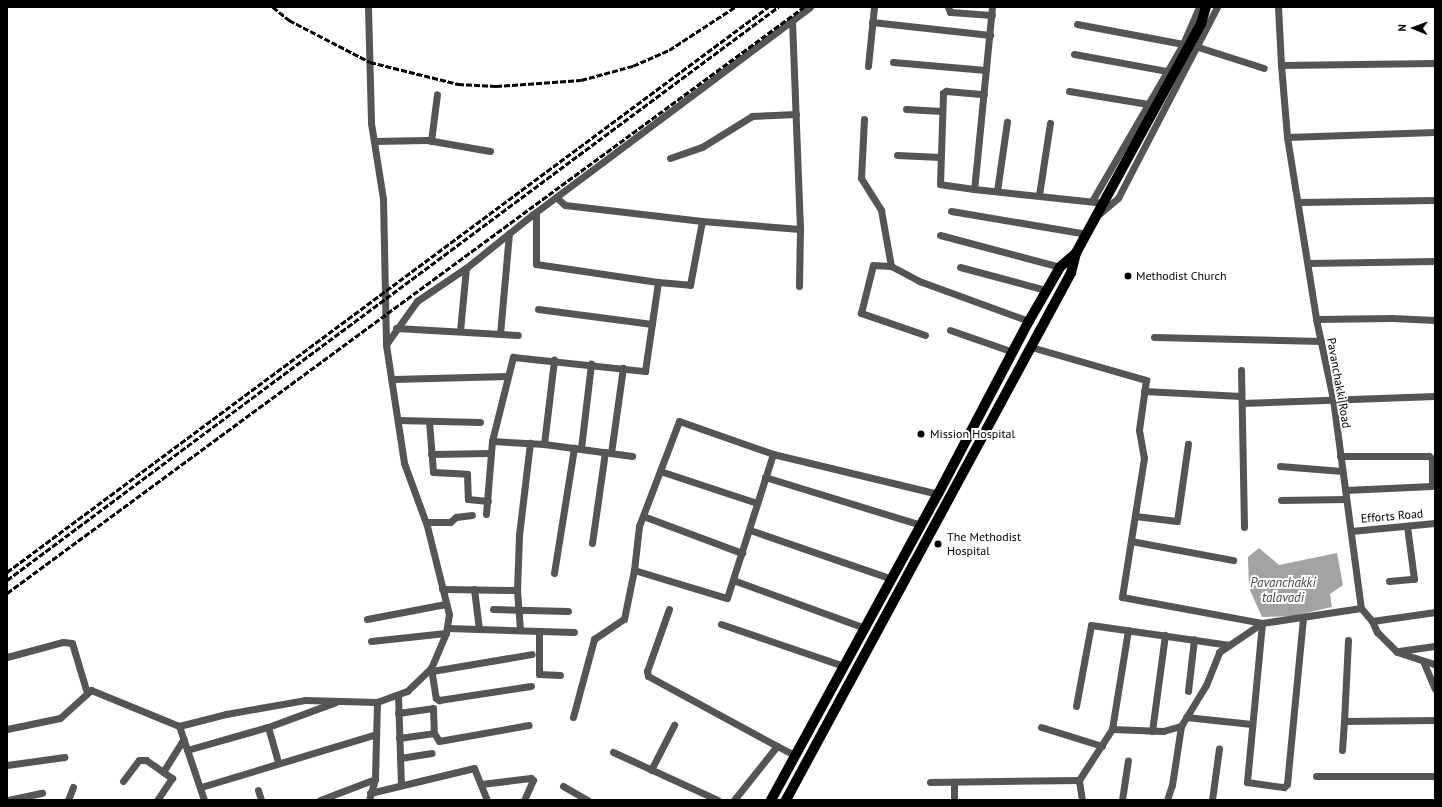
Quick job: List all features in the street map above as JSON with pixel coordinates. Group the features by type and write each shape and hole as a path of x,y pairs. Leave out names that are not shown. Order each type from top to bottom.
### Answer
{"main road":[{"path":"786,800 1071,273 1076,253 1201,24 1206,7"},
{"path":"771,800 938,494 1046,290 1060,267 1076,253"}],"street":[{"path":"368,7 371,123 383,199 386,345 393,379 404,463 426,522 449,614 446,630 432,669 436,698 439,700 531,686"},
{"path":"386,345 396,328 418,302 466,268 536,212 810,7"},
{"path":"868,66 874,7"},
{"path":"948,7 950,12 992,15"},
{"path":"974,189 992,7"},
{"path":"1092,201 1183,44 1199,7"},
{"path":"1098,215 1118,198 1198,47 1217,7"},
{"name":"Pavanchakki Road","path":"1278,7 1287,137 1316,319 1334,399 1340,456 1361,608"},
{"path":"792,20 800,229 799,286"},
{"path":"872,22 990,35"},
{"path":"1077,24 1183,44"},
{"path":"1198,47 1264,68"},
{"path":"1074,54 1167,71"},
{"path":"893,62 986,70"},
{"path":"1281,65 1435,63"},
{"path":"984,94 944,91 940,184 1092,201 1106,200"},
{"path":"1069,91 1148,104"},
{"path":"431,141 437,94"},
{"path":"906,109 942,111"},
{"path":"670,158 702,148 752,116 796,114"},
{"path":"864,119 861,178 880,210 891,266"},
{"path":"997,191 1007,122"},
{"path":"1039,195 1050,124"},
{"path":"1287,137 1435,132"},
{"path":"374,141 431,141 490,150"},
{"path":"897,155 940,157"},
{"path":"556,197 566,205 702,221 800,229"},
{"path":"1298,202 1435,200"},
{"path":"951,211 1087,234"},
{"path":"536,212 536,264 658,282 690,284 702,221"},
{"path":"500,334 509,234"},
{"path":"940,235 1060,267"},
{"path":"1308,263 1435,261"},
{"path":"925,335 861,313 871,266 875,264 891,266 919,281 1029,321"},
{"path":"960,267 1046,290"},
{"path":"460,332 466,268"},
{"path":"486,514 492,441 514,356 645,371 658,282"},
{"path":"538,309 652,324"},
{"path":"1316,319 1392,318 1435,320"},
{"path":"396,328 518,335"},
{"path":"950,330 1013,352"},
{"path":"1154,337 1321,341"},
{"path":"1031,348 1146,380 1139,430 1144,458 1122,597 1262,623 1361,608 1372,621 1377,632 1397,652 1435,664"},
{"path":"544,444 554,360"},
{"path":"554,573 578,448 591,364"},
{"path":"592,543 623,368"},
{"path":"1241,370 1244,527"},
{"path":"393,379 508,376"},
{"path":"1144,391 1241,400 1435,396"},
{"path":"398,420 480,422"},
{"path":"429,421 432,472 467,474 468,499 488,501"},
{"path":"573,717 592,643 598,636 624,619 634,570 637,537 643,516 679,421 773,454 938,494"},
{"path":"492,441 544,444 632,456"},
{"path":"520,630 517,590 519,531 530,443"},
{"path":"1134,516 1177,521 1188,444"},
{"path":"431,454 491,453"},
{"path":"634,570 723,598 728,596 773,454"},
{"path":"1340,456 1429,456 1432,459 1432,486 1345,490"},
{"path":"1280,466 1342,471"},
{"path":"660,471 758,503"},
{"path":"765,477 921,525"},
{"path":"1281,500 1346,499"},
{"path":"426,522 450,522 456,517 472,516"},
{"path":"643,516 742,553"},
{"name":"Efforts Road","path":"1351,531 1435,523"},
{"path":"1390,581 1414,579 1407,526"},
{"path":"750,530 892,579"},
{"path":"1130,541 1233,560"},
{"path":"733,580 865,628"},
{"path":"442,589 517,590"},
{"path":"474,589 479,629"},
{"path":"367,619 446,604"},
{"path":"493,609 518,608 568,611"},
{"path":"669,609 647,671 648,676 795,755"},
{"path":"1372,621 1435,612"},
{"path":"1262,623 1247,782 1286,786 1304,617"},
{"path":"1167,800 1172,785 1181,726 1206,685 1219,652 1262,623"},
{"path":"721,624 844,666"},
{"path":"1076,706 1089,626 1092,624 1230,645"},
{"path":"371,642 446,630 479,629 574,632"},
{"path":"1082,800 1079,780 1112,729 1128,630"},
{"path":"539,631 539,674 560,675"},
{"path":"1152,731 1165,635"},
{"path":"1188,691 1194,639"},
{"path":"1342,750 1348,640"},
{"path":"7,658 63,642 72,643 87,693"},
{"path":"1397,652 1435,646"},
{"path":"7,729 60,718 87,693 94,690 179,726 226,714 305,700 377,702 407,691 432,669 532,654"},
{"path":"1423,661 1435,689"},
{"path":"398,694 402,785"},
{"path":"187,750 268,727 340,700"},
{"path":"369,796 375,778 377,702"},
{"path":"398,713 433,708 434,733 439,741 529,725"},
{"path":"1186,717 1252,724"},
{"path":"1344,722 1435,720"},
{"path":"651,770 674,725"},
{"path":"179,726 201,787 204,800"},
{"path":"1112,729 1164,731 1181,726"},
{"path":"268,727 278,762"},
{"path":"1041,727 1102,746"},
{"path":"400,738 434,733"},
{"path":"201,787 278,762 376,734"},
{"path":"163,772 184,739"},
{"path":"734,800 777,746"},
{"path":"1212,800 1219,748"},
{"path":"613,752 718,800"},
{"path":"400,758 432,753"},
{"path":"7,765 64,758"},
{"path":"123,781 139,760 143,759 163,772 172,781 157,800"},
{"path":"1122,800 1128,760"},
{"path":"369,796 402,785 474,768 487,800"},
{"path":"1316,776 1435,776"},
{"path":"320,800 375,778"},
{"path":"481,784 533,778 524,800"},
{"path":"930,782 1079,780"},
{"path":"954,782 954,800"},
{"path":"563,786 587,800"},
{"path":"68,800 73,787"},
{"path":"258,790 261,800"},
{"path":"8,800 42,793"}],"water":[{"name":"Pavanchakki talavadi","path":"1259,548 1279,565 1337,553 1343,585 1330,594 1332,607 1293,616 1262,617 1249,588 1248,557"}],"railway":[{"path":"273,7 289,20 370,62 458,84 496,86 581,80 633,66 669,50 735,7"},
{"path":"7,572 768,7"},
{"path":"7,580 778,7"},
{"path":"7,593 804,7"}],"place":[{"name":"Methodist Church","path":"1128,276"},
{"name":"Mission Hospital","path":"921,434"},
{"name":"The Methodist Hospital","path":"938,544"}]}
